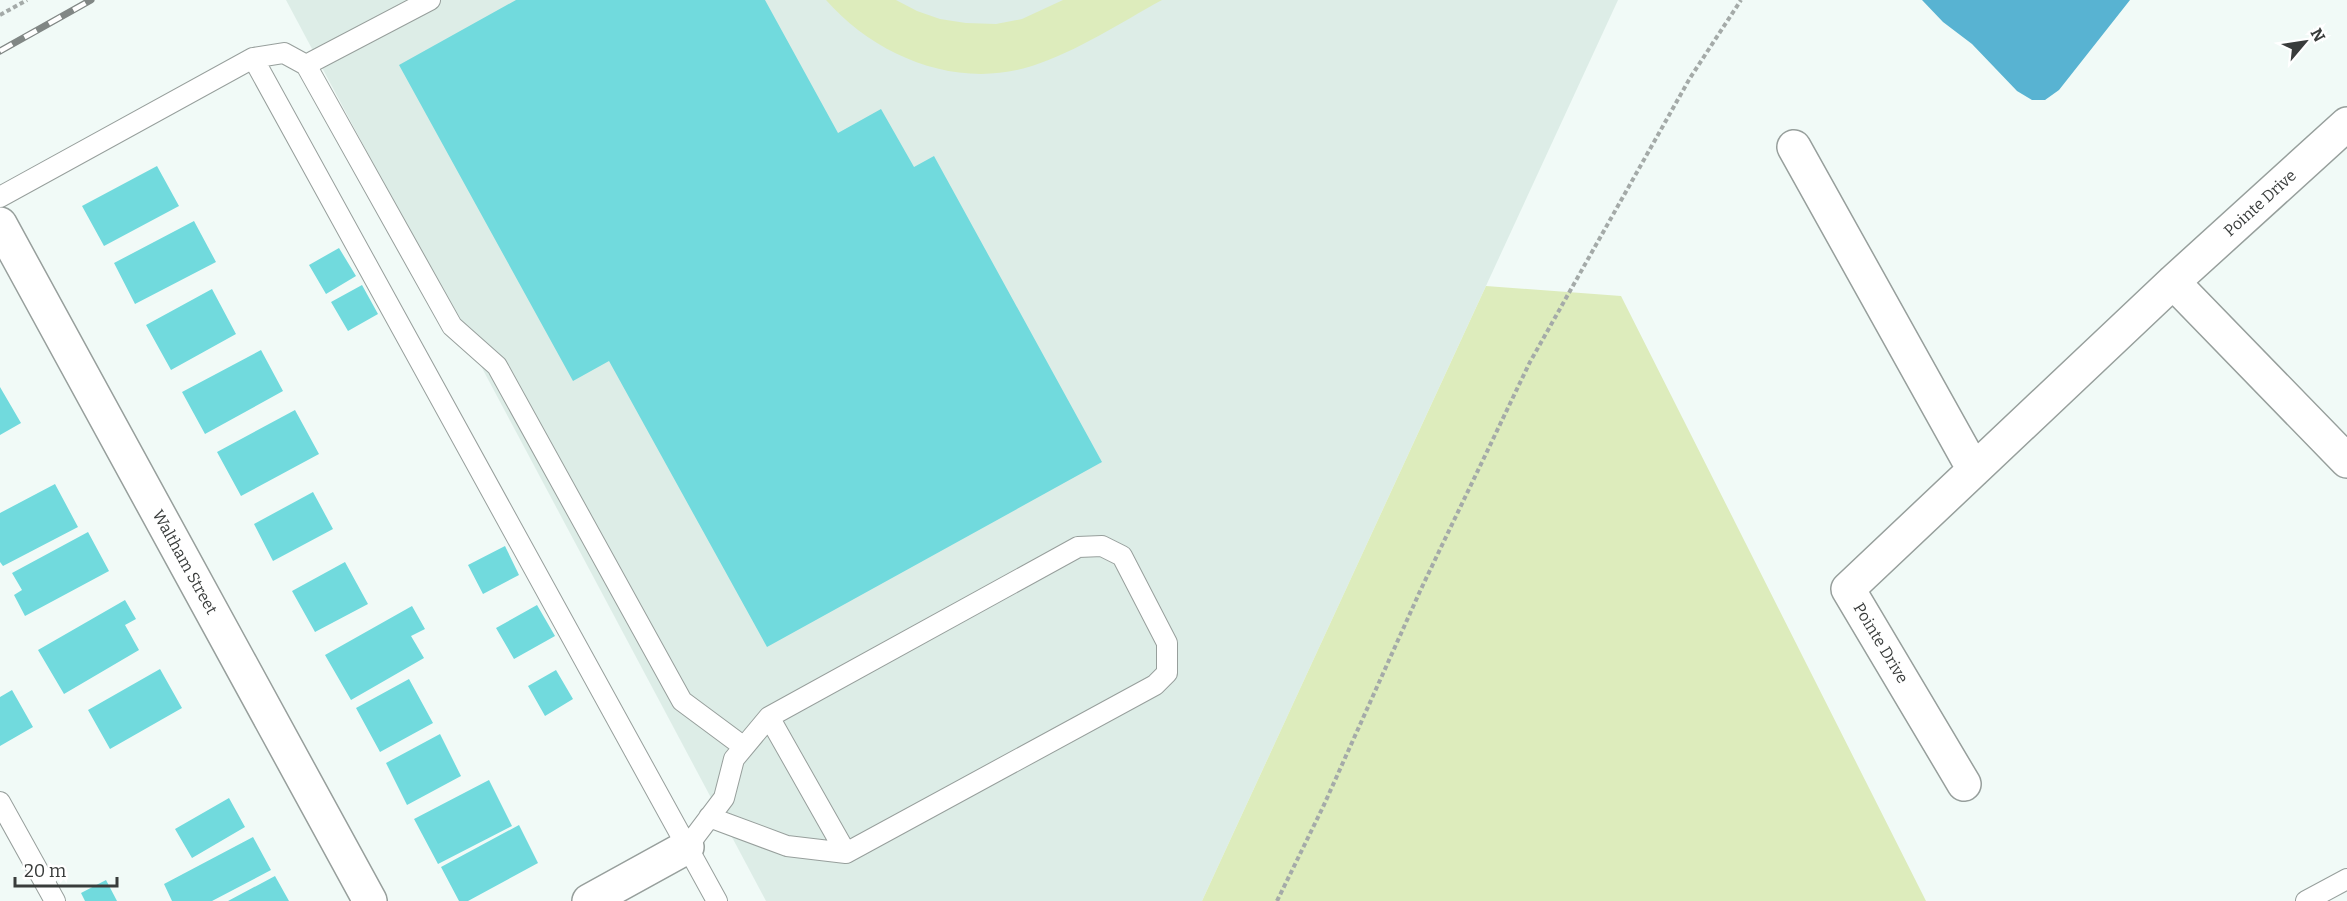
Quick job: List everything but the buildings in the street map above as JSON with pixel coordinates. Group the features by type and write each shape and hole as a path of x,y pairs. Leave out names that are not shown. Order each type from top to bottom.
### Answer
{"street":[{"name":"Pointe Drive","path":"1964,784 1848,589 2173,282 2347,124"},
{"path":"1794,147 1974,470"},
{"name":"Waltham Street","path":"0,224 370,901"},
{"path":"2173,282 2347,461"},
{"path":"589,901 687,847"}],"lane":[{"path":"306,65 430,0"},
{"path":"0,197 253,58 284,52 306,65 452,326 497,366 682,701 744,747"},
{"path":"253,58 717,901"},
{"path":"687,847 709,817 724,798 734,759 769,717 1078,547 1102,546 1122,556 1167,643 1167,673 1155,685 846,853 788,846 709,817"},
{"path":"769,717 846,853"},
{"path":"0,802 55,901"},
{"path":"2306,901 2347,879"}],"path":[{"path":"0,15 27,0"},
{"path":"1277,901 1323,807 1421,589 1530,362 1690,78 1741,0"}],"shaded area":[{"path":"286,0 1618,0 1202,901 766,901"}],"green space":[{"path":"826,0 896,0 940,19 996,24 1022,19 1063,0 1162,0 1049,60 1004,72 976,74 947,71 894,52 869,38"},
{"path":"1486,286 1621,296 1926,901 1202,901"}],"water":[{"path":"1922,0 2130,0 2059,90 2045,100 2032,100 2017,91 1972,44 1943,22"}],"railway":[{"path":"0,51 91,0"}]}
